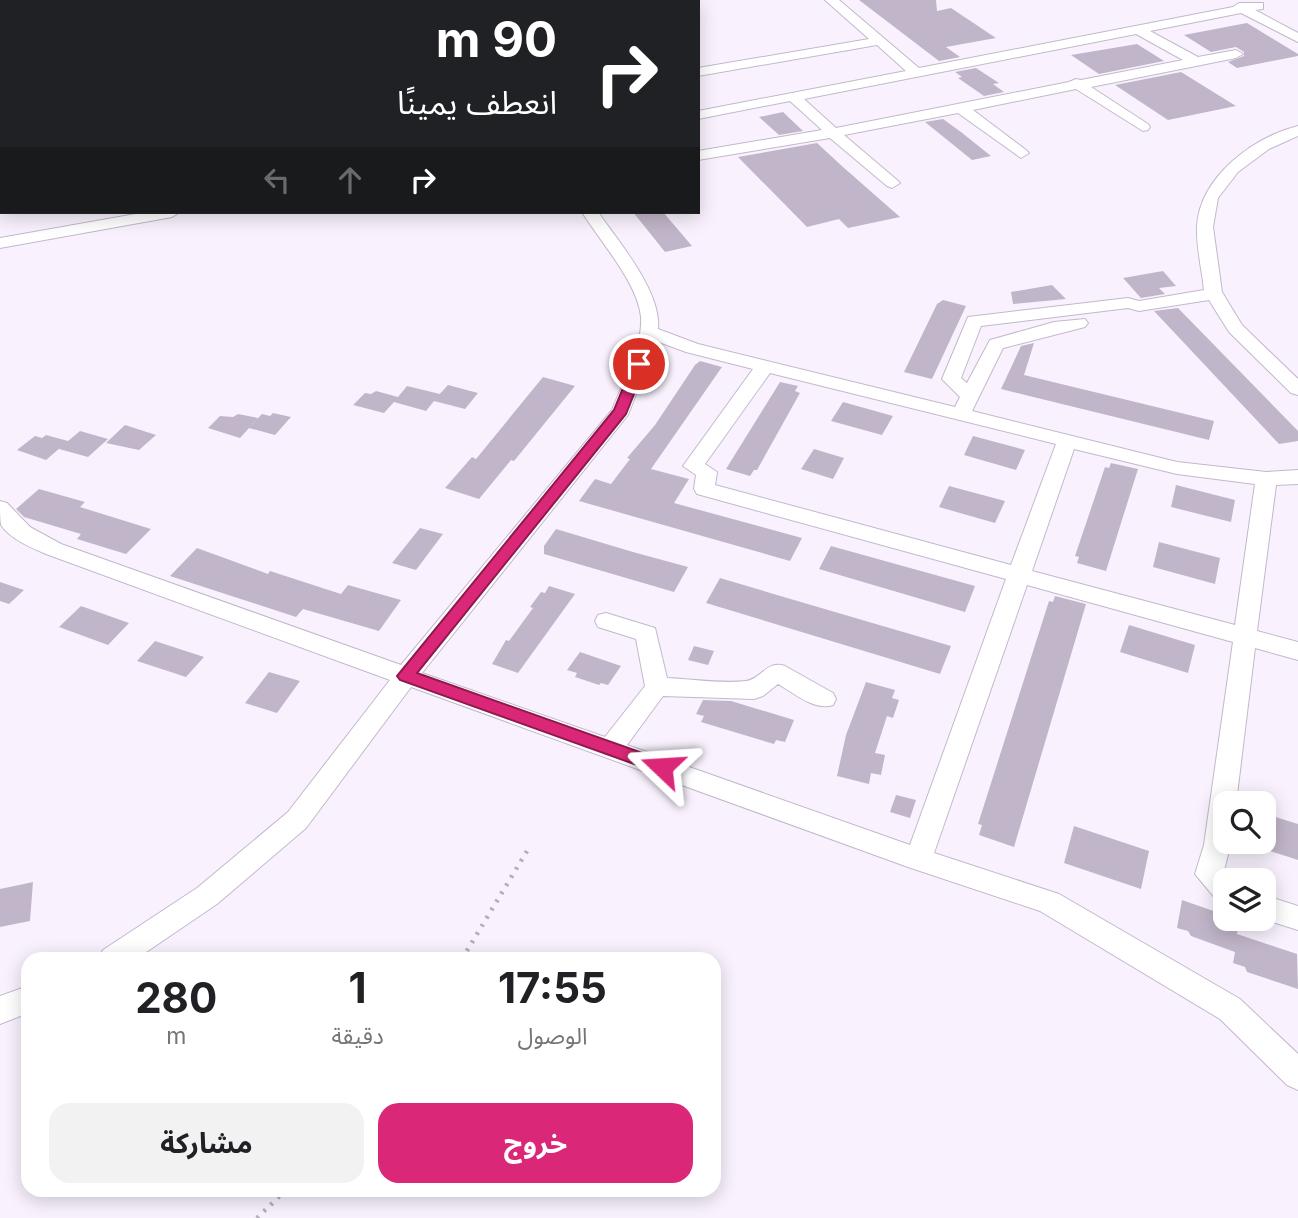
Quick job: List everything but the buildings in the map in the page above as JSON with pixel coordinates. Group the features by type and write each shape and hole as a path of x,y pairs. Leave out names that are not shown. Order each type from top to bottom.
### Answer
{"street":[{"path":"815,0 917,73"},
{"path":"831,0 875,34 878,43"},
{"path":"1228,0 1250,5 1298,27"},
{"path":"700,115 1139,30 1250,5 1298,38"},
{"path":"1139,30 1194,61"},
{"path":"700,72 878,43"},
{"path":"700,156 833,133 1076,83 1236,54"},
{"path":"1076,83 1143,127"},
{"path":"794,97 892,183"},
{"path":"960,107 1021,153"},
{"path":"1298,130 1264,146 1233,169 1210,197 1205,228 1214,294 1235,328 1298,389"},
{"path":"0,243 161,214"},
{"path":"123,952 207,896 297,820 406,676 621,411 642,354 651,317 633,278 591,214"},
{"path":"970,396 951,379 974,321 1128,303 1139,306 1214,294"},
{"path":"961,414 996,344 1054,327 1140,314 1139,306"},
{"path":"647,331 692,348 1177,468 1266,479 1298,477"},
{"path":"642,354 662,349 692,348"},
{"path":"765,366 693,466 707,472 704,489 1298,651"},
{"path":"918,859 1067,440"},
{"path":"1213,878 1209,874 1217,845 1266,479"},
{"path":"0,508 6,519 35,541 119,574 918,859 1049,902 1230,1009 1298,1076"},
{"path":"606,621 648,634 657,687 610,748"},
{"path":"657,687 754,690 777,672 824,699"},
{"path":"1276,911 1298,918"},
{"path":"0,1010 21,1002"}],"path":[{"path":"466,952 530,846"},
{"path":"257,1218 279,1197"}],"route":[{"path":"639,364 621,411 406,676 662,767"}]}
